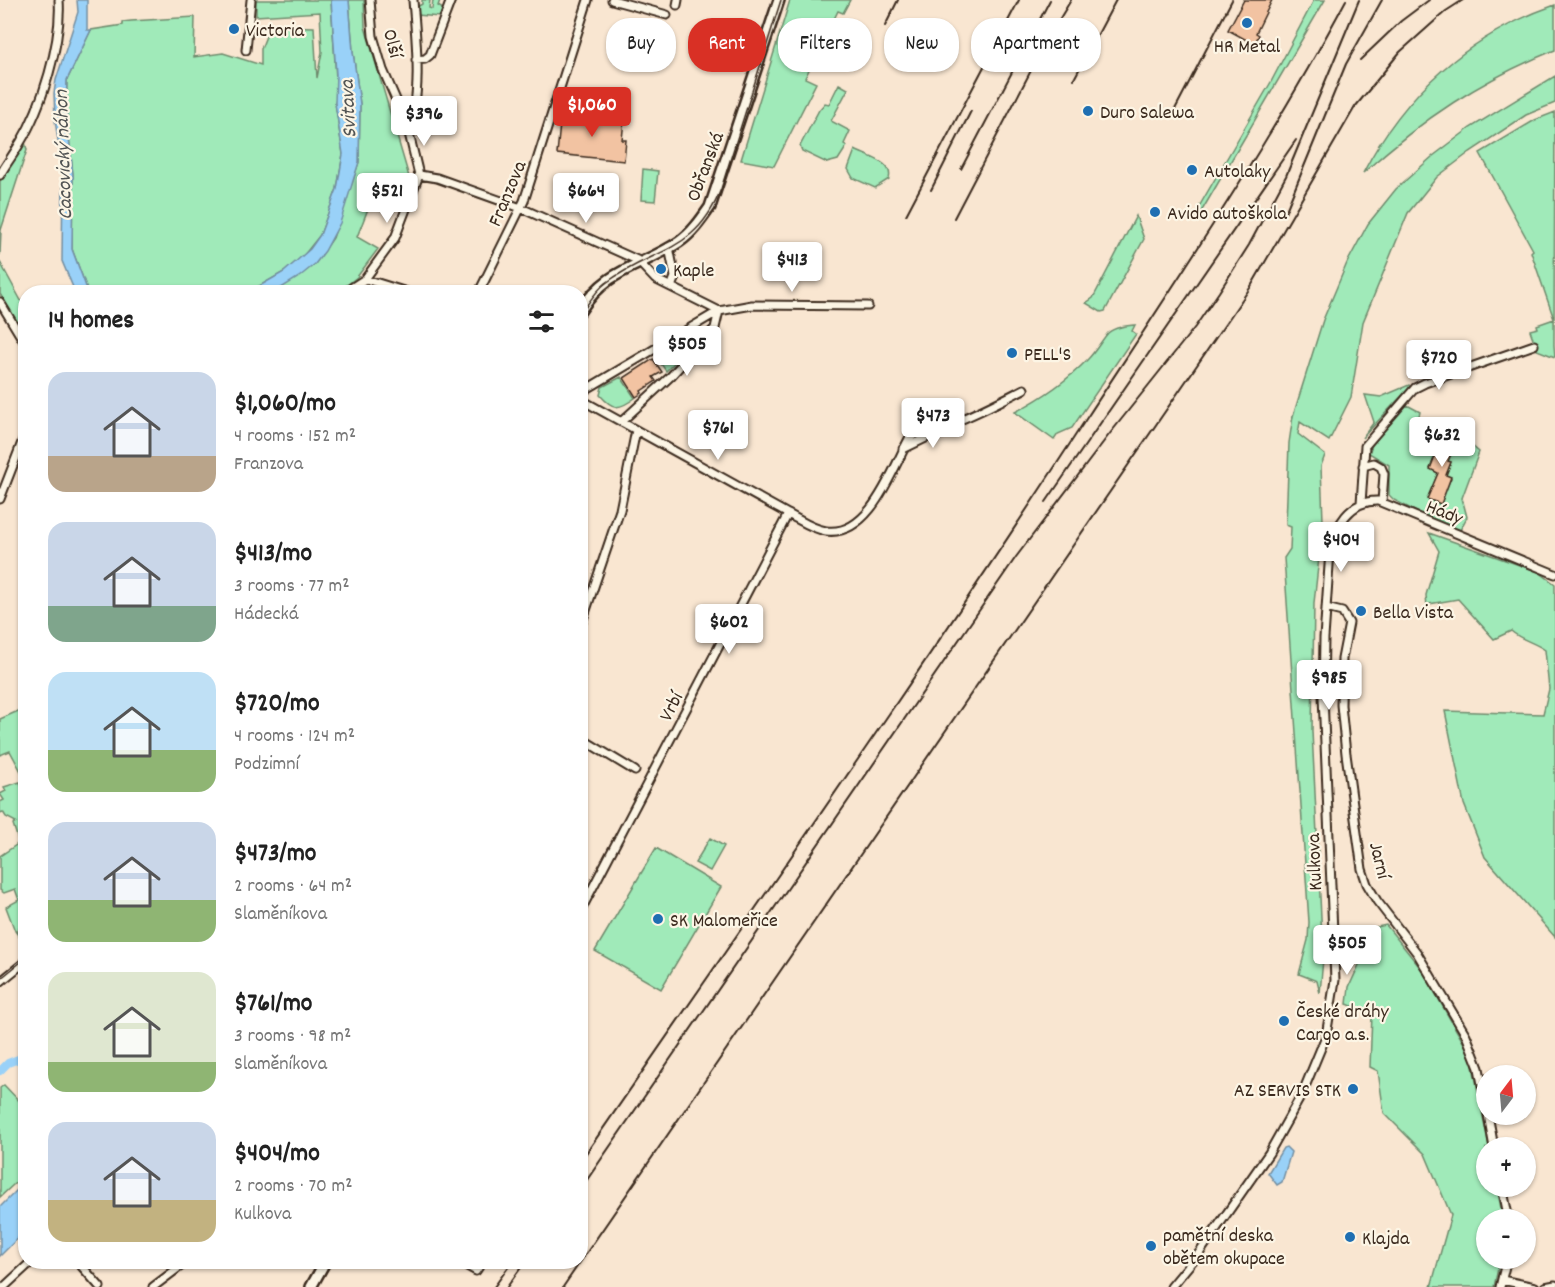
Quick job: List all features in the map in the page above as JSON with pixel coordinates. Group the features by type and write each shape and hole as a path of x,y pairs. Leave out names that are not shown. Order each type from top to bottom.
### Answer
{"main road":[{"name":"Obřanská","path":"588,300 594,291 619,272 669,248 699,223 715,197 779,0"},
{"path":"311,1287 321,1269"}],"street":[{"path":"0,175 21,142 36,109 58,29 59,0"},
{"path":"246,50 250,0"},
{"name":"Olší","path":"370,0 374,36 383,70 407,125 419,175"},
{"name":"Olší","path":"407,125 414,113 416,60 413,0"},
{"path":"416,60 425,59 430,55 451,0"},
{"name":"Franzova","path":"482,285 521,208 535,171 588,0"},
{"path":"612,0 667,15"},
{"path":"356,285 365,279 395,238 419,175 437,177 521,208 640,261 655,279 719,311"},
{"path":"669,248 675,277 671,287"},
{"path":"365,279 384,285"},
{"path":"0,302 18,332"},
{"path":"588,388 719,311 752,305 868,306"},
{"path":"621,422 671,376 715,328 719,311"},
{"path":"1361,503 1364,452 1368,441 1420,385 1534,345"},
{"path":"588,403 788,514 824,531 845,529 855,524 873,505 903,449 940,431 949,424 1024,389"},
{"path":"588,604 620,510 636,430"},
{"path":"0,499 3,484 18,450"},
{"path":"1363,466 1369,463 1381,467 1384,474 1382,502"},
{"name":"Hády","path":"1361,503 1382,502 1555,574"},
{"name":"Kulkova","path":"1171,1287 1200,1252 1269,1153 1306,1086 1326,1036 1335,980 1323,696 1326,608 1334,534 1345,516 1361,503"},
{"name":"Vrbí","path":"588,897 788,514"},
{"name":"Jarní","path":"1326,608 1342,612 1349,623 1342,659 1341,705 1362,869 1367,884 1377,901 1418,953 1466,1035 1478,1065"},
{"path":"588,743 635,771"},
{"path":"2,977 18,967"},
{"path":"4,1287 23,1269"},
{"path":"84,1269 99,1287"},
{"path":"153,1287 177,1269"},
{"path":"1501,1283 1535,1287"},
{"path":"1545,1287 1555,1285"}],"green space":[{"path":"256,0 331,0 337,95 335,103 343,154 337,189 320,235 304,255 284,272 261,285 85,285 72,249 73,175 66,108 67,80 91,30 123,25 123,22 195,17 194,57 223,53 261,65 261,49 270,26 314,27 317,78 322,52 320,12 256,16"},
{"path":"349,0 364,0 365,27 409,177 404,194 377,186 357,237 378,249 357,277 347,285 285,285 315,264 333,238 359,162 360,104"},
{"path":"422,0 430,0 429,8 432,9 433,0 440,0 438,6 443,9 440,17 417,15 417,7 422,4"},
{"path":"790,0 850,0 843,13 838,11 835,18 784,18"},
{"path":"1314,0 1325,0 1197,219 1200,205 1271,82"},
{"path":"1555,5 1555,50 1502,74 1453,103 1407,135 1363,173 1379,144 1398,117 1442,70 1467,50 1494,33"},
{"path":"778,39 778,72 808,72 805,78 816,83 774,166 741,160"},
{"path":"1555,76 1555,103 1526,115 1470,152 1437,177 1408,213 1363,322 1351,397 1329,441 1300,422 1298,434 1325,455 1321,466 1323,521 1314,603 1312,731 1323,959 1320,993 1317,981 1299,974 1308,940 1309,922 1284,558 1290,549 1291,527 1286,525 1289,443 1293,416 1323,320 1347,263 1368,224 1396,189 1433,156 1470,128"},
{"path":"839,84 848,89 831,121 850,131 844,144 847,146 838,160 827,163 802,151 800,146 819,110 825,103 829,104"},
{"path":"1555,112 1555,357 1537,350 1530,330 1554,319 1531,252 1533,250 1480,153 1535,120"},
{"path":"25,142 27,150 1,230 0,255 0,181"},
{"path":"855,150 884,164 890,173 889,179 875,188 853,178 848,169"},
{"path":"643,169 658,171 655,201 641,200"},
{"path":"1136,216 1144,239 1105,311 1101,312 1086,303 1093,298"},
{"path":"0,262 18,295 18,324 0,294"},
{"path":"1135,325 1132,331 1136,334 1072,428 1058,434 1054,440 1015,412 1072,375 1091,356 1108,333 1117,328"},
{"path":"697,331 701,336 666,371 657,358"},
{"path":"621,377 635,398 625,405 616,407 600,395 602,387"},
{"path":"1409,385 1410,387 1362,438 1374,422 1365,395 1381,397"},
{"path":"1407,405 1420,412 1418,420 1457,433 1479,452 1462,498 1467,517 1460,530 1434,521 1394,500 1389,495 1389,465 1369,453 1372,445","holes":["1457,438 1448,461 1451,462 1446,475 1451,478 1440,504 1428,499 1438,473 1430,469 1435,456"]},
{"path":"1429,533 1539,572 1555,584 1555,937 1485,857 1464,804 1445,711 1543,714 1549,689 1545,650 1511,631 1494,639 1458,599 1429,604 1427,607 1426,595 1439,551"},
{"path":"18,711 18,766 10,751 0,755 0,719"},
{"path":"18,783 18,840 13,824 16,822 6,817 3,812 0,813 0,802 4,800 0,794 6,791 4,787"},
{"path":"710,838 724,846 710,871 695,863"},
{"path":"18,844 18,897 15,889 4,893 0,890 0,856"},
{"name":"SK Malomeřice","path":"656,848 721,887 661,989 595,951"},
{"path":"18,901 18,929 16,930 18,935 15,931 6,907"},
{"path":"1386,925 1422,970 1471,1056 1476,1081 1476,1125 1485,1125 1487,1137 1476,1137 1476,1197 1499,1197 1501,1209 1476,1209 1476,1269 1498,1269 1494,1287 1431,1287 1451,1215 1425,1154 1384,1113 1378,1071 1370,1067 1372,1014 1347,1004 1349,987 1368,945 1367,929"},
{"path":"4,1085 18,1100 18,1180 0,1197 0,1088"}],"water":[{"name":"Cacovický náhon","path":"77,0 87,0 87,30 91,30 67,80 66,108 73,175 72,249 85,285 72,285 62,261 63,175 55,120 54,93 78,12"},
{"name":"Svitava","path":"331,0 349,0 360,104 359,162 340,223 315,264 286,285 261,285 284,272 310,249 320,235 337,189 343,154 335,103 336,74"},
{"path":"1286,1147 1291,1152 1282,1182 1277,1185 1268,1173 1283,1148"},
{"path":"18,1189 18,1238 0,1256 0,1207"}],"building":[{"name":"HR Metal","path":"1244,0 1272,0 1256,33 1259,35 1254,44 1228,30"},
{"path":"561,114 624,120 622,140 626,140 624,161 557,154"},
{"path":"653,359 662,372 653,377 656,381 636,397 624,378"},
{"path":"1444,432 1458,438 1448,461 1451,462 1446,475 1451,477 1441,504 1427,499 1438,473 1430,469"}],"waterway":[{"path":"0,1071 8,1063 18,1059"}],"tram line":[{"path":"588,304 606,283 686,238 711,210 721,189 781,0"},
{"path":"0,979 18,964"}],"railway":[{"path":"889,18 898,0"},
{"path":"906,215 1019,0"},
{"path":"961,169 1050,0"},
{"path":"954,218 1048,38 1071,0"},
{"path":"1074,79 1116,0"},
{"path":"1171,117 1232,0"},
{"path":"588,1150 837,790 1026,510 1222,211 1286,107 1346,0"},
{"path":"588,1178 1016,557 1195,327 1219,292 1249,245 1286,176 1359,0"},
{"path":"1285,213 1346,64 1382,0"},
{"path":"1360,60 1401,21 1429,0"},
{"path":"588,1251 1250,288 1355,107 1400,52 1446,11 1463,0"},
{"path":"931,190 971,111"},
{"path":"1046,502 1296,140"},
{"path":"494,1287 507,1269"},
{"path":"507,1287 520,1269"},
{"path":"563,1287 575,1269"}],"place":[{"name":"HR Metal","path":"1247,23"},
{"name":"Victoria","path":"234,29"},
{"name":"Duro Salewa","path":"1088,111"},
{"name":"Autolaky","path":"1192,170"},
{"name":"Avido autoškola","path":"1155,212"},
{"name":"Kaple","path":"661,269"},
{"name":"PELL'S","path":"1012,353"},
{"name":"Bella Vista","path":"1361,611"},
{"name":"SK Malomeřice","path":"658,919"},
{"name":"České dráhy Cargo a.s.","path":"1284,1021"},
{"name":"AZ SERVIS STK","path":"1353,1089"},
{"name":"Klajda","path":"1350,1237"},
{"name":"pamětní deska obětem okupace","path":"1151,1246"}]}
